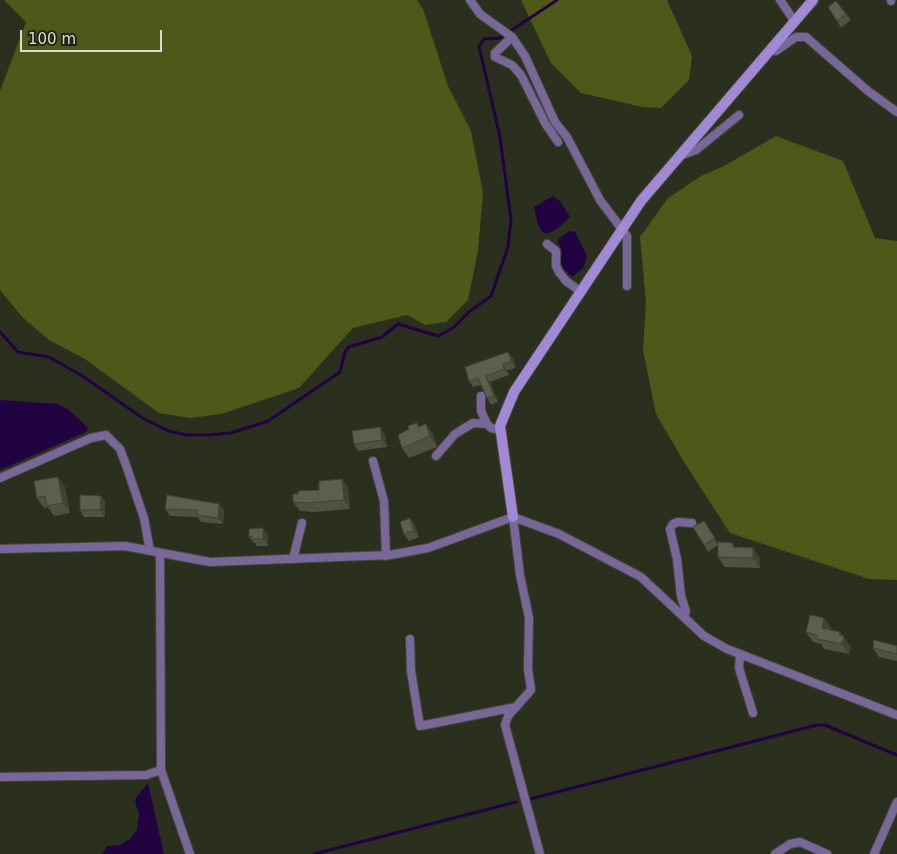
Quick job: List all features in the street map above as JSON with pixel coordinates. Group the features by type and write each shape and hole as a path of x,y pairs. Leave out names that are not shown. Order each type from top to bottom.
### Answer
{"street":[{"path":"470,0 480,14 512,37 534,72 549,111 567,137 587,179 627,236 627,286"},
{"path":"780,0 795,22"},
{"path":"540,854 505,725 508,716 531,690 528,670 529,618 520,576 500,430 506,409 514,392 621,229 677,157 813,0"},
{"path":"512,37 495,53 495,57 512,65 522,75 545,123 558,142"},
{"path":"771,48 776,52 796,37 806,37 868,91 897,112"},
{"path":"677,157 696,150 739,115"},
{"path":"547,244 556,251 556,266 559,272 566,281 580,291"},
{"path":"481,396 481,411 487,424 491,428 500,430"},
{"path":"436,456 454,434 473,423 487,424"},
{"path":"0,478 91,438 106,435 120,449 126,464 144,518 150,551"},
{"path":"373,461 384,500 386,556"},
{"path":"0,549 117,546 210,562 386,556 428,548 513,517 559,534 641,577 704,636 726,649 897,715"},
{"path":"684,617 686,611 678,582 678,559 670,529 673,524 678,522 692,523"},
{"path":"293,559 302,523"},
{"path":"160,554 161,770 190,854"},
{"path":"410,639 411,671 420,726 516,707"},
{"path":"740,654 739,668 753,713"},
{"path":"0,777 146,775 161,770"},
{"path":"874,854 897,802"},
{"path":"775,854 790,844 800,842 827,854"}],"green space":[{"path":"4,0 417,0 423,9 448,86 471,131 483,193 478,251 468,300 446,322 425,325 407,315 353,328 299,388 221,414 190,418 159,413 85,359 49,340 22,317 0,290 0,91 26,22"},
{"path":"521,0 667,0 692,56 689,80 661,108 642,107 581,93 551,63"},
{"path":"776,136 843,161 875,238 897,241 897,580 869,579 730,533 684,462 656,414 643,350 646,302 640,237 668,198 701,176 724,166"}],"shaded area":[{"path":"553,196 560,201 570,217 557,229 547,234 542,232 538,225 534,207"},
{"path":"570,231 575,232 587,256 584,267 572,277 561,263 562,250 558,242 559,238"},
{"path":"0,400 57,404 69,410 88,428 86,432 0,470"},
{"path":"148,783 164,854 102,854 107,846 120,845 130,839 137,830 139,813 135,803 136,798"}],"building":[{"path":"836,1 846,14 837,21 828,7"},
{"path":"508,352 511,361 503,364 504,369 486,376 494,396 487,398 478,378 469,381 465,367"},
{"path":"417,423 418,427 426,424 430,436 402,448 398,435 409,429 408,426"},
{"path":"380,427 382,440 354,444 352,431"},
{"path":"58,477 63,503 47,506 45,496 37,498 34,481"},
{"path":"342,479 344,500 306,503 293,502 293,494 298,494 298,491 319,490 319,481"},
{"path":"80,495 101,496 100,510 80,510"},
{"path":"167,495 219,504 218,518 197,515 197,510 165,509"},
{"path":"410,518 414,531 404,534 400,522"},
{"path":"704,521 715,538 704,545 693,527"},
{"path":"263,528 263,539 252,539 252,536 249,537 249,529"},
{"path":"718,542 733,543 733,547 753,548 753,558 718,557"},
{"path":"810,615 824,618 822,628 840,632 839,635 844,636 842,644 817,639 817,635 806,632"},
{"path":"874,640 897,646 897,654 873,648"}],"waterway":[{"path":"0,332 18,352 49,357 84,377 144,419 169,431 186,435 210,435 231,433 268,421 340,372 345,352 349,347 382,337 398,324 438,336 453,328 469,312 491,296 508,247 511,220 500,137 479,46 484,39 500,38 557,0"},
{"path":"530,799 817,725 825,725 897,755"},
{"path":"314,854 516,802"}]}
